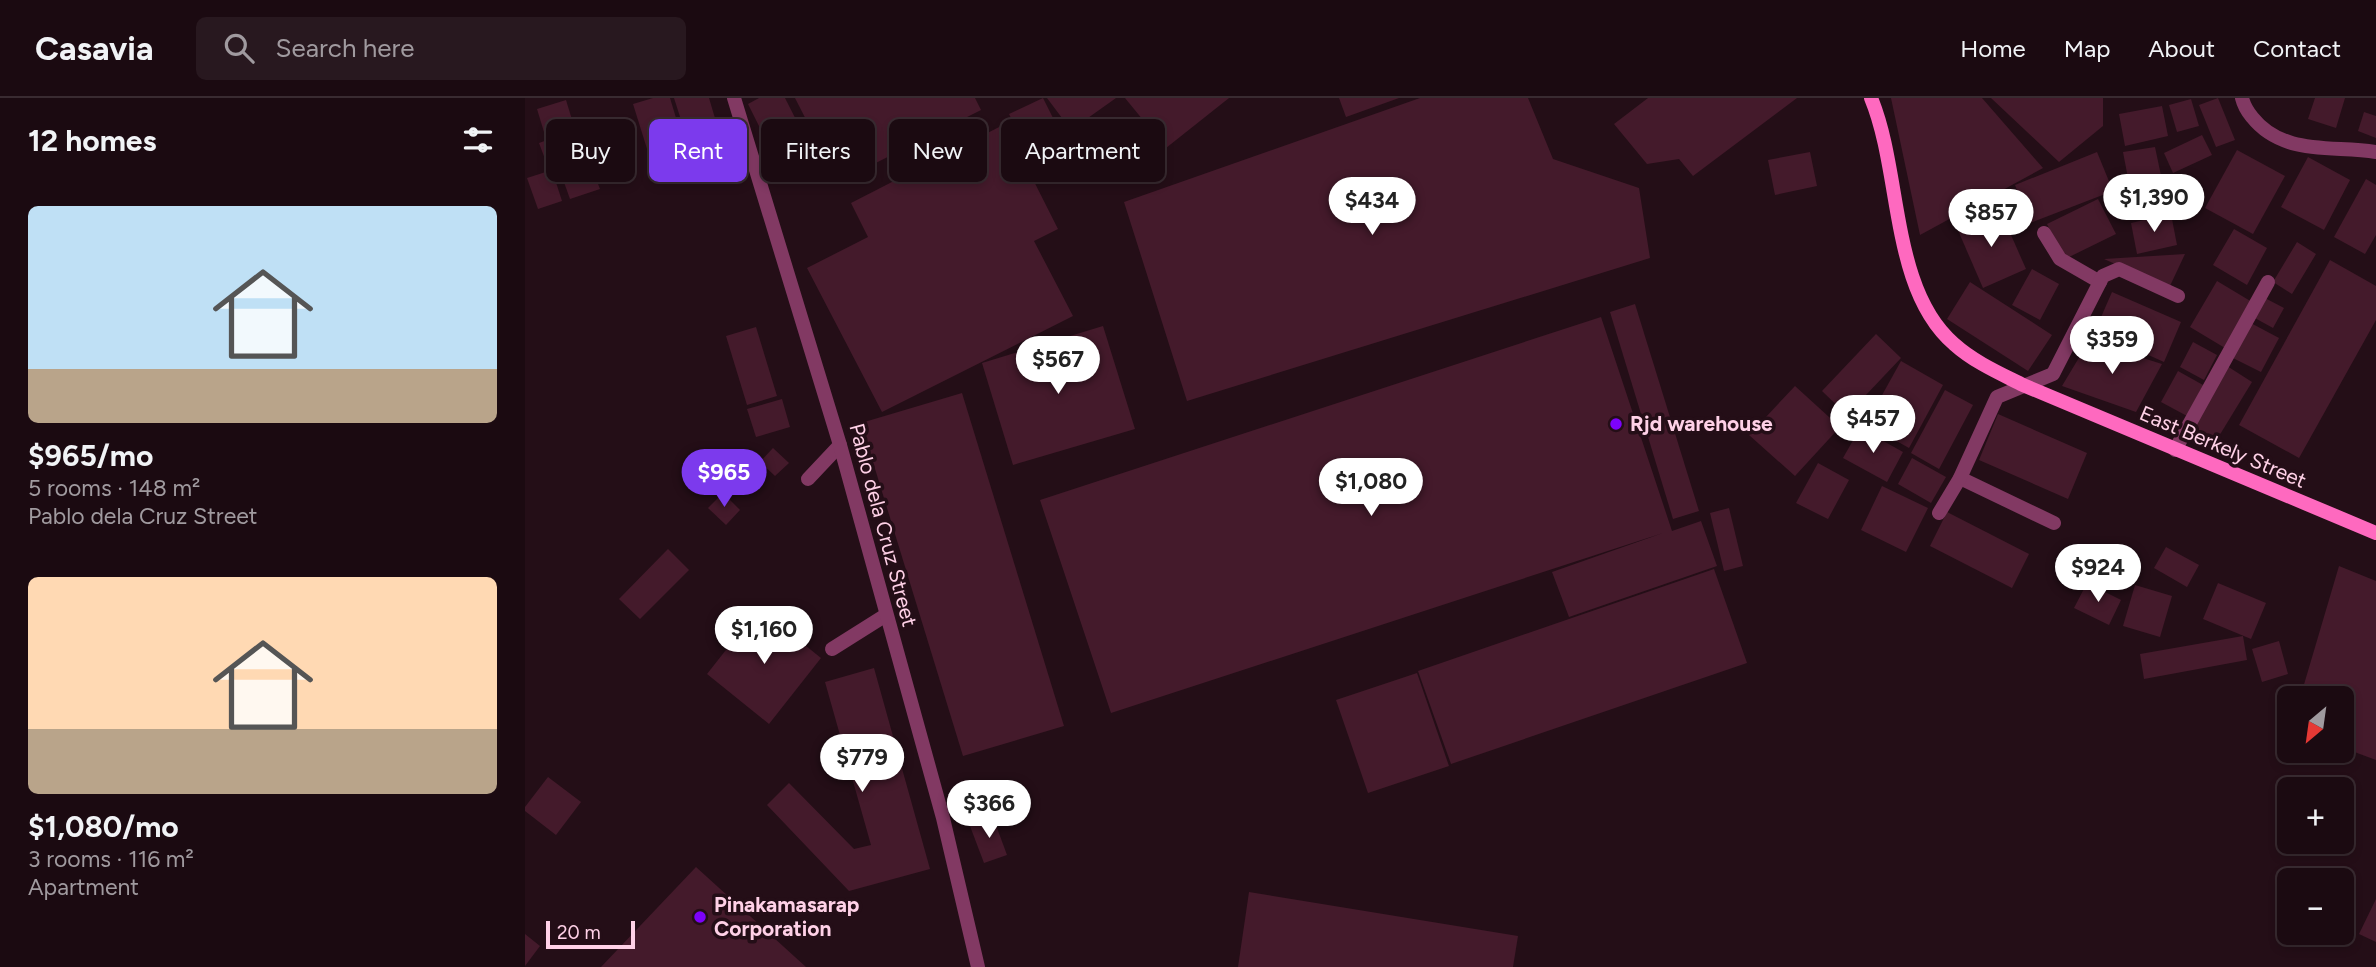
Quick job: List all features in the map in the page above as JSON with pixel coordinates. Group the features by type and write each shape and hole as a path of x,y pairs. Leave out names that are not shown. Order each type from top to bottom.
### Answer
{"street":[{"name":"Pablo dela Cruz Street","path":"734,98 840,445 943,818 978,967"},
{"name":"East Berkely Street","path":"1871,98 1884,139 1917,293 1932,320 1953,344 1979,363 2023,385 2376,533"},
{"path":"2242,98 2243,106 2259,125 2281,141 2314,147 2376,152"},
{"path":"2045,233 2060,259 2101,282"},
{"path":"1939,513 1961,478 1997,397 2053,374 2101,282 2109,272 2119,269 2178,296"},
{"path":"2175,450 2268,282"},
{"path":"808,479 840,445"},
{"path":"1961,478 2054,523"},
{"path":"832,649 886,615"}],"building":[{"path":"653,98 670,98 676,119 649,119 649,152 648,152 633,104"},
{"path":"674,98 709,98 715,119 681,119"},
{"path":"759,98 785,98 796,119 761,119 761,130 748,104"},
{"path":"795,98 975,98 981,110 963,119 889,119 889,156 875,163 875,119 806,119"},
{"path":"1043,98 1054,119 1012,119 1009,114"},
{"path":"1047,98 1116,98 1086,119 1063,119"},
{"path":"1125,98 1229,98 1166,148 1165,119 1142,119"},
{"path":"1339,98 1399,98 1346,117"},
{"path":"1420,98 1528,98 1553,159 1639,188 1650,258 1187,401 1124,202"},
{"path":"1648,98 1797,98 1693,176 1679,159 1647,164 1614,124"},
{"path":"1891,98 1982,98 2043,168 1920,235"},
{"path":"1991,98 2103,98 2103,126 2059,162"},
{"path":"2218,98 2235,140 2216,147 2199,105"},
{"path":"2315,98 2345,98 2336,128 2308,119"},
{"path":"2191,99 2199,126 2177,132 2169,105"},
{"path":"566,100 572,119 546,119 544,132 537,109"},
{"path":"2162,106 2168,136 2125,146 2119,114"},
{"path":"2364,112 2376,116 2376,138 2358,131"},
{"path":"1001,126 1001,182 1034,182 1058,229 1034,241 1073,316 882,412 807,268 868,237 851,203 892,182 987,182 987,133"},
{"path":"2202,135 2212,155 2173,173 2164,153"},
{"path":"546,140 546,162 539,143"},
{"path":"2155,147 2168,209 2135,215 2123,152"},
{"path":"2237,150 2285,176 2253,234 2205,208"},
{"path":"1810,152 1817,186 1775,195 1768,160"},
{"path":"2097,152 2113,191 2030,223 2015,185"},
{"path":"2308,157 2350,180 2324,230 2281,207"},
{"path":"546,172 546,182 556,182 562,201 538,209 527,178"},
{"path":"2366,179 2376,185 2376,235 2365,254 2334,237"},
{"path":"564,182 597,182 600,189 570,199"},
{"path":"2098,199 2116,234 2065,259 2047,224"},
{"path":"2000,210 2026,269 1983,288 1957,228"},
{"path":"2171,214 2177,245 2137,254 2131,223"},
{"path":"2234,229 2267,248 2247,285 2213,265"},
{"path":"2297,242 2316,254 2292,294 2273,282"},
{"path":"2185,254 2169,288 2104,259"},
{"path":"2330,260 2376,286 2376,320 2299,458 2239,425"},
{"path":"2032,269 2059,284 2040,320 2012,305"},
{"path":"2217,281 2252,302 2225,348 2190,327"},
{"path":"1970,282 2052,335 2028,371 1947,319"},
{"path":"2112,292 2181,322 2164,362 2095,331"},
{"path":"2263,297 2284,308 2273,328 2253,317"},
{"path":"1635,304 1699,511 1673,519 1610,312"},
{"path":"1601,317 1672,531 1701,521 1717,566 1569,617 1552,572 1663,533 1111,713 1040,500"},
{"path":"2247,321 2279,338 2261,372 2229,356"},
{"path":"1103,326 1135,429 1013,465 982,363"},
{"path":"756,327 777,396 747,405 726,336"},
{"path":"1876,334 1901,358 1847,415 1822,391"},
{"path":"2089,341 2162,364 2136,412 2062,386"},
{"path":"2193,342 2217,355 2204,380 2180,367"},
{"path":"1901,361 1943,385 1909,448 1866,424"},
{"path":"2227,366 2252,382 2216,441 2190,425"},
{"path":"2178,371 2203,385 2187,416 2161,402"},
{"path":"1795,386 1840,427 1795,476 1749,435"},
{"path":"1945,390 1973,405 1939,469 1911,453"},
{"path":"962,393 1064,726 963,756 861,423"},
{"path":"782,399 790,427 756,437 747,409"},
{"path":"1998,414 2087,453 2068,499 1979,460"},
{"path":"1860,428 1903,452 1887,482 1843,458"},
{"path":"773,448 789,463 775,476 760,462"},
{"path":"1912,458 1946,477 1931,503 1898,484"},
{"path":"1818,463 1849,480 1828,519 1796,503"},
{"path":"1882,486 1928,508 1906,552 1861,530"},
{"path":"723,493 740,510 726,525 708,508"},
{"path":"1729,508 1743,566 1724,571 1710,513"},
{"path":"1947,512 2029,554 2012,588 1930,546"},
{"path":"2166,547 2199,565 2187,587 2154,568"},
{"path":"668,549 689,570 640,619 619,599"},
{"path":"2339,566 2376,581 2376,760 2354,752 2354,686 2304,686"},
{"path":"1714,569 1747,663 1451,764 1418,671"},
{"path":"2087,583 2121,600 2109,625 2074,608"},
{"path":"2218,583 2266,603 2251,639 2203,619"},
{"path":"2135,585 2172,596 2160,637 2123,626"},
{"path":"759,608 821,658 769,724 707,674"},
{"path":"2243,636 2247,660 2144,679 2140,654"},
{"path":"2279,641 2288,674 2262,682 2252,649"},
{"path":"874,668 930,869 849,891 767,805 789,783 854,849 871,845 825,682"},
{"path":"1417,673 1449,766 1368,793 1336,700"},
{"path":"548,777 581,802 556,835 525,811 525,807"},
{"path":"993,817 1007,855 984,863 970,826"},
{"name":"Pinakamasarap Corporation","path":"696,867 806,967 601,967"},
{"path":"1249,892 1518,936 1513,967 1238,967"},
{"path":"2376,899 2376,942 2359,934"},
{"path":"525,934 540,946 525,966"}],"place":[{"name":"Rjd warehouse","path":"1616,424"},
{"name":"Pinakamasarap Corporation","path":"700,917"}]}
